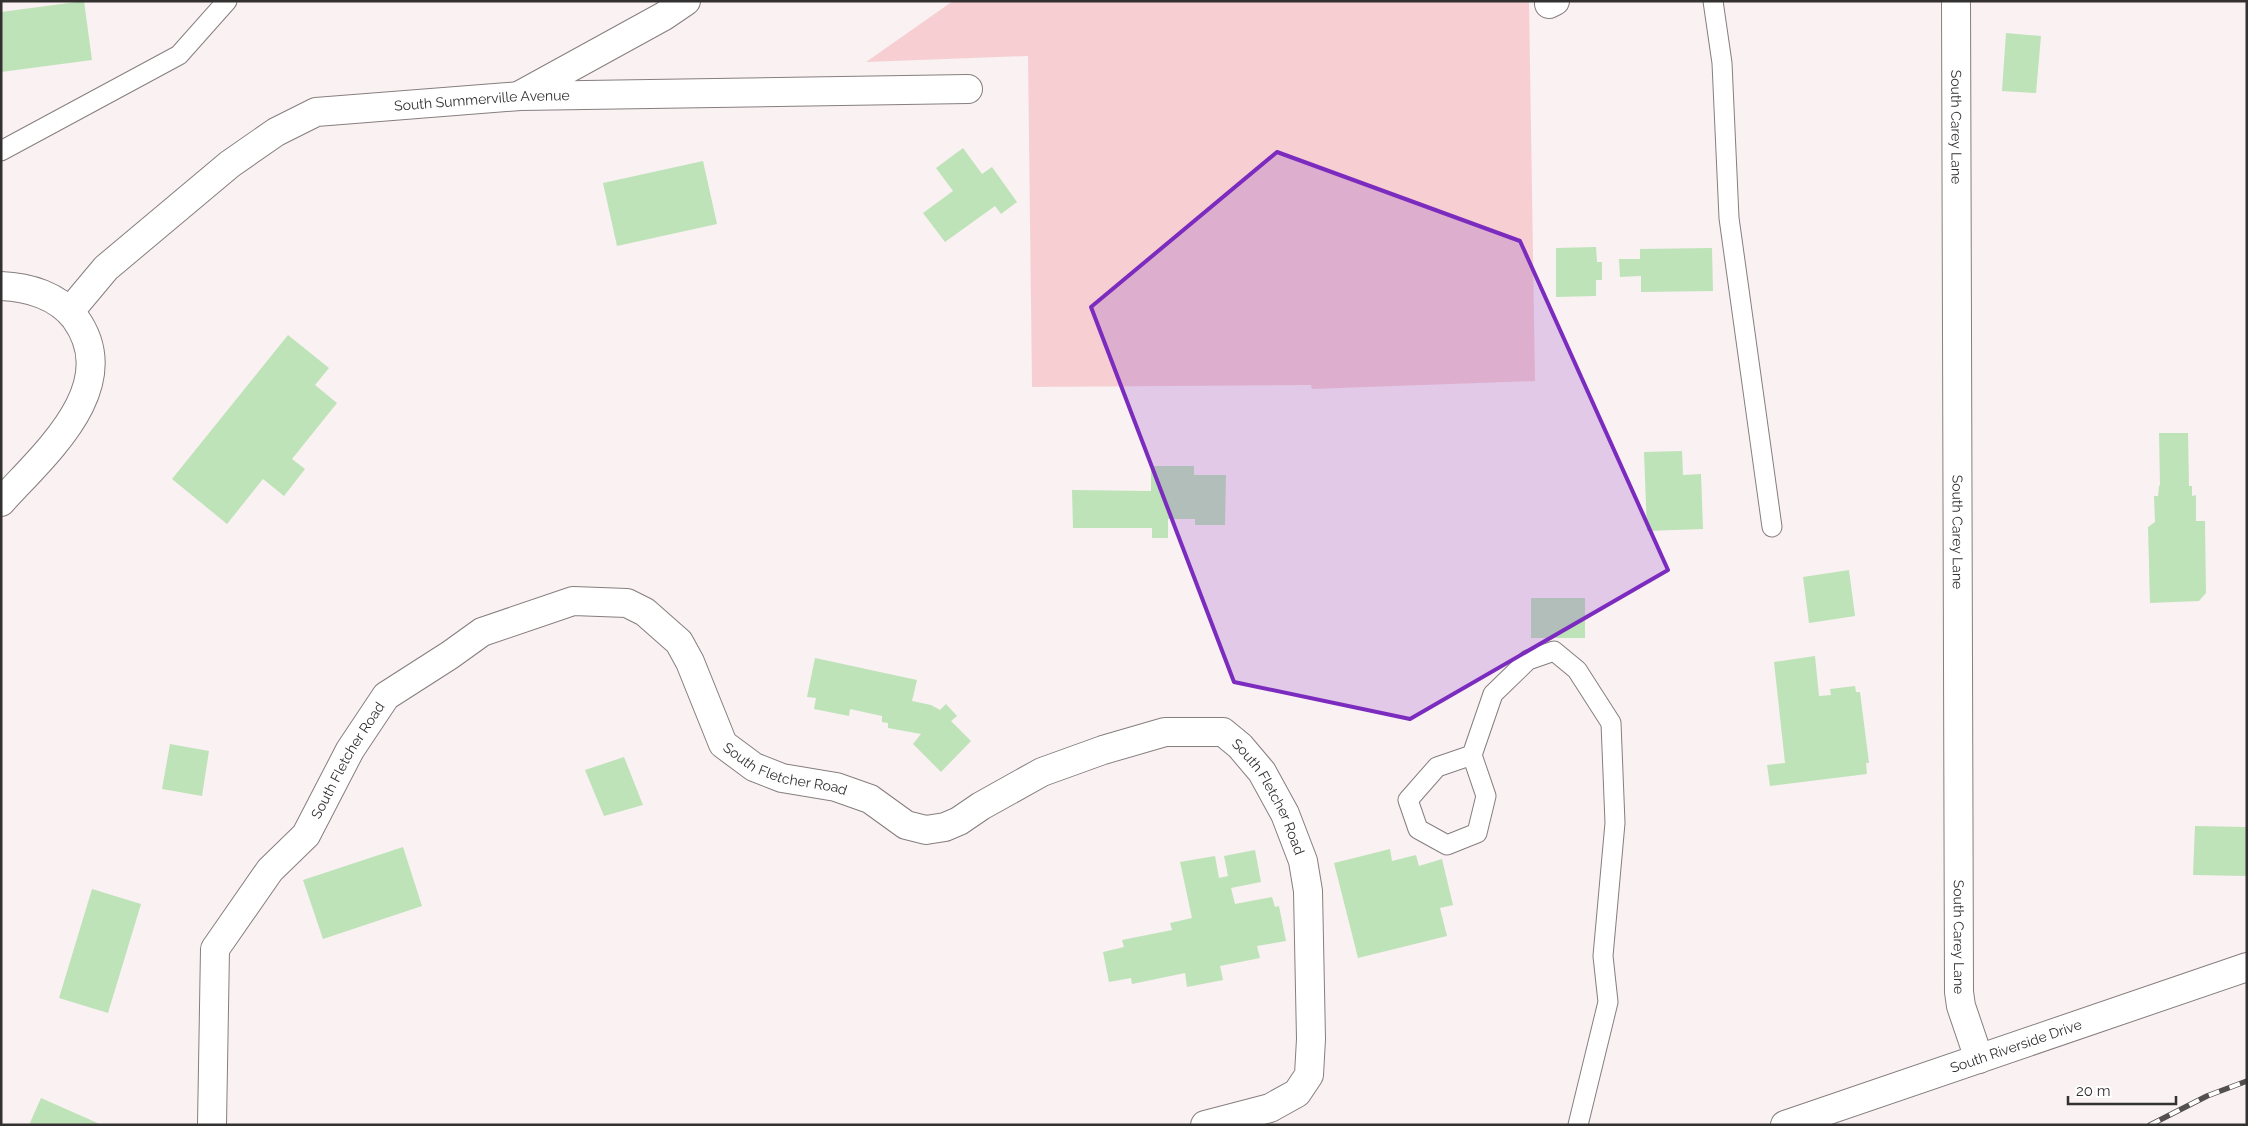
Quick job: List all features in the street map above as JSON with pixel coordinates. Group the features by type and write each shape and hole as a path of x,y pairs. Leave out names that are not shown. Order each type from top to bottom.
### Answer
{"street":[{"path":"520,96 686,1"},
{"name":"South Carey Lane","path":"1956,1 1959,992 1961,1006 1979,1059"},
{"name":"South Summerville Avenue","path":"70,311 106,268 230,164 276,132 316,112 520,96 968,89"},
{"path":"1,286 49,296 70,311 79,324 86,340 90,372 86,391 70,424 1,502"},
{"name":"South Fletcher Road","path":"212,1125 215,948 270,870 306,835 350,750 386,696 482,632 573,601 627,604 645,612 678,642 690,662 723,744 754,768 782,778 836,787 870,800 906,825 926,830 945,827 959,821 981,806 1042,772 1103,750 1165,732 1223,732 1240,746 1262,772 1285,814 1303,862 1308,891 1311,1040 1309,1075 1296,1093 1270,1108 1205,1125"},
{"name":"South Riverside Drive","path":"1785,1125 2247,967"}],"lane":[{"path":"1,151 179,56 227,1"},
{"path":"1713,1 1722,62 1729,218 1772,527"},
{"path":"1472,755 1437,767 1408,800 1418,829 1447,845 1477,833 1486,796 1472,755 1493,694 1528,660 1554,651 1577,670 1611,723 1615,823 1602,956 1608,1002 1578,1125"}],"highlighted area":[{"path":"1277,152 1520,241 1668,570 1410,719 1234,682 1091,307"}],"shaded area":[{"path":"953,1 1529,1 1535,381 1312,389 1311,385 1032,387 1028,56 866,62"}],"building":[{"path":"84,1 92,60 1,72 1,12"},
{"path":"2006,33 2041,36 2036,93 2002,91"},
{"path":"963,148 982,174 992,167 1017,202 1001,214 995,206 945,242 923,213 953,191 936,168"},
{"path":"703,161 717,224 617,246 603,183"},
{"path":"1596,247 1597,262 1602,262 1602,280 1596,280 1596,296 1556,297 1556,248"},
{"path":"1712,248 1713,291 1641,292 1641,276 1620,277 1619,259 1640,259 1640,249"},
{"path":"288,335 329,368 315,385 337,403 292,459 305,469 284,496 263,479 227,524 172,479"},
{"path":"2159,433 2188,433 2189,486 2192,486 2192,496 2196,495 2196,521 2205,521 2206,593 2199,601 2150,603 2148,527 2155,522 2154,496 2158,496 2160,485"},
{"path":"1682,451 1683,475 1701,474 1703,529 1647,531 1644,452"},
{"path":"1151,466 1194,466 1194,475 1226,475 1225,525 1195,525 1195,519 1168,519 1168,538 1152,538 1152,528 1073,528 1072,490 1151,491"},
{"path":"1849,570 1855,616 1809,623 1803,577"},
{"path":"1531,598 1585,598 1585,638 1531,638"},
{"path":"1815,656 1819,696 1831,695 1830,689 1855,686 1856,692 1860,692 1869,763 1866,763 1867,774 1770,786 1767,765 1785,763 1774,662"},
{"path":"815,658 917,680 912,701 931,705 940,710 946,704 957,716 951,721 971,741 941,772 913,744 921,734 888,728 888,723 882,722 882,716 850,709 849,716 814,709 816,698 807,697"},
{"path":"170,744 209,751 202,796 162,789"},
{"path":"624,757 643,805 604,816 585,770"},
{"path":"2195,826 2247,827 2247,876 2193,875"},
{"path":"403,847 422,906 323,939 303,880"},
{"path":"1390,849 1392,861 1416,855 1419,866 1442,859 1453,905 1440,908 1447,936 1358,958 1334,863"},
{"path":"1255,850 1261,882 1231,888 1235,904 1272,897 1275,907 1279,906 1286,941 1257,946 1260,958 1220,966 1223,980 1187,987 1185,973 1132,984 1131,978 1109,982 1103,952 1124,947 1122,940 1172,930 1170,923 1192,918 1180,862 1215,856 1219,878 1228,876 1224,856"},
{"path":"92,889 141,904 108,1013 59,998"},
{"path":"41,1098 102,1125 29,1125"}],"railway":[{"path":"2150,1125 2207,1096 2247,1081"}]}
